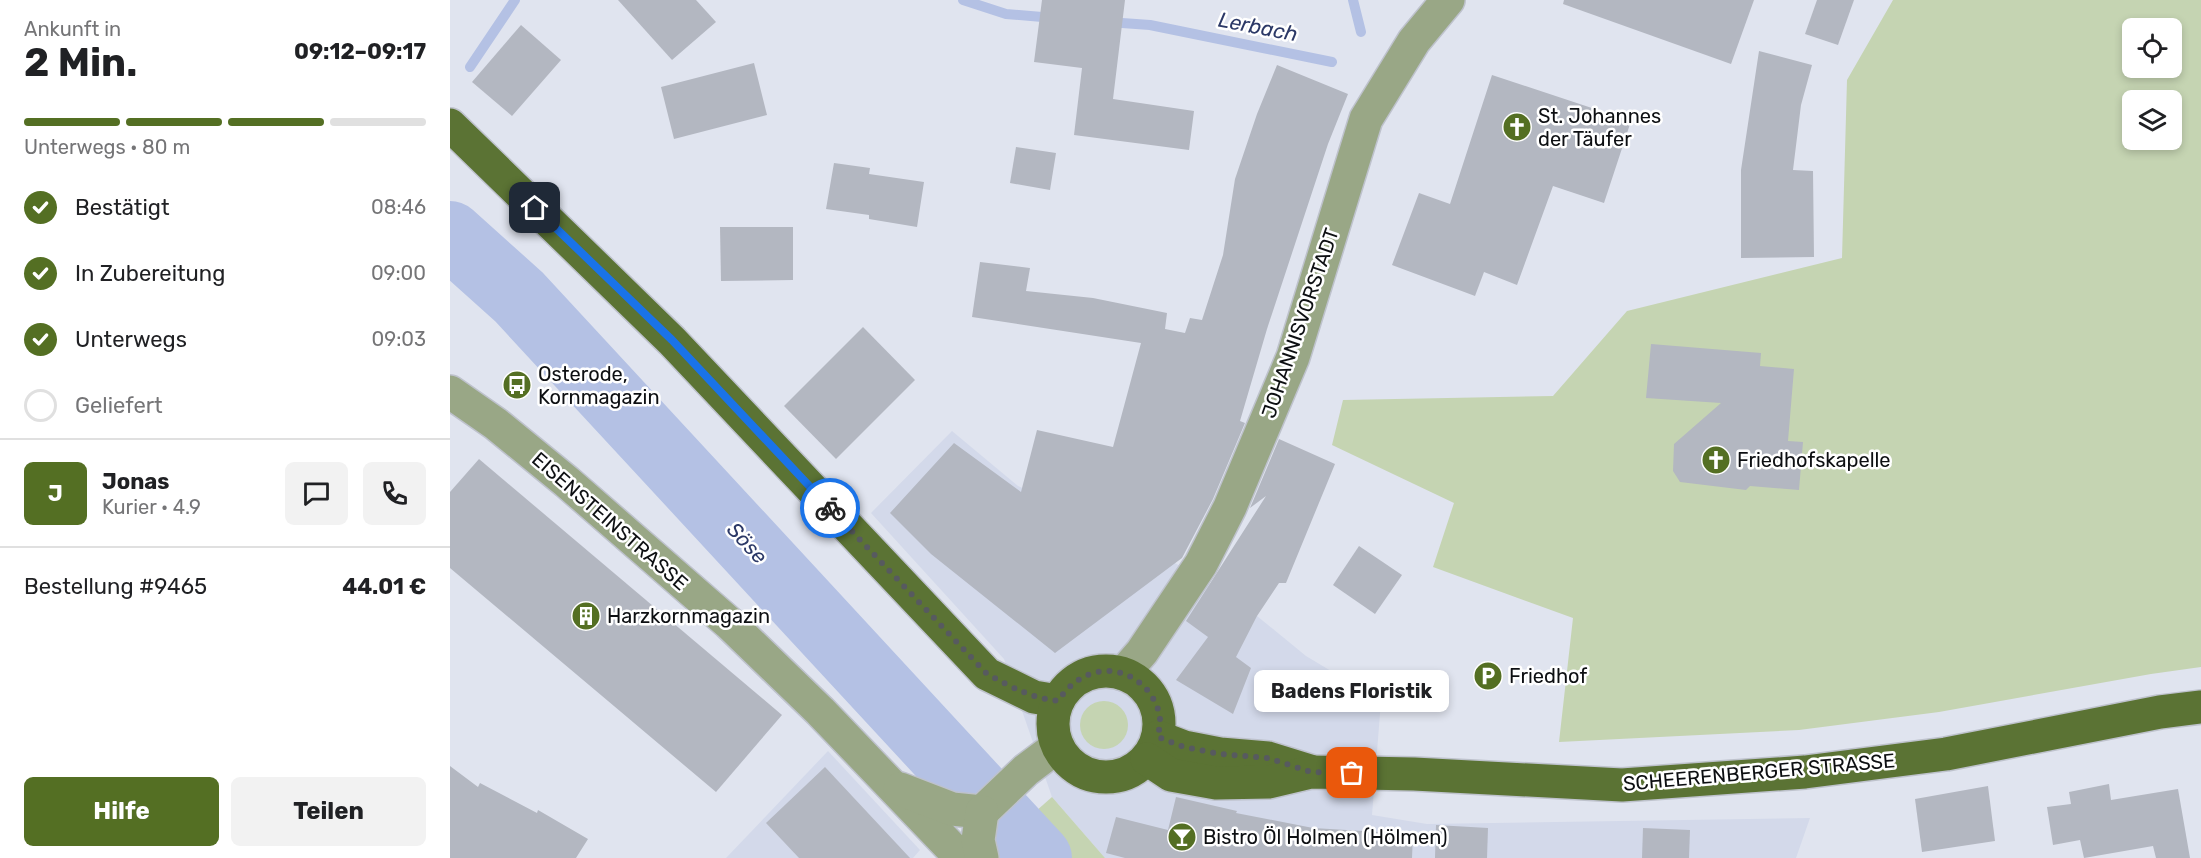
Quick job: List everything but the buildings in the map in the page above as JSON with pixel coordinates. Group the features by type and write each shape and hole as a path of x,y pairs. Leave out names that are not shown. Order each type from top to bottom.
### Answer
{"main road":[{"path":"450,124 672,340 987,674 1034,697 1058,701"},
{"path":"1108,670 1124,674 1141,683 1154,699 1160,717 1152,748 1133,771 1116,777 1099,777 1082,772 1068,761 1058,746 1053,723 1058,701 1067,688 1093,672 1108,670"},
{"name":"SCHEERENBERGER STRASSE","path":"1152,748 1171,775 1216,783 1269,782 1311,772 1622,785 1805,772 1946,754 2201,706"}],"street":[{"name":"JOHANNISVORSTADT","path":"1124,674 1142,652 1201,564 1230,507 1293,357 1366,119 1414,41 1449,0"},
{"name":"EISENSTEINSTRASSE","path":"450,392 496,424 567,482 729,623 812,703 953,850"},
{"path":"982,858 978,840 982,812 1026,770 1058,746"},
{"name":"EISENSTEINSTRASSE","path":"890,785 952,808 982,812"}],"shaded area":[{"path":"952,431 1018,486 1117,529 1209,583 1257,616 1306,656 1381,701 1372,815 1427,824 1810,818 1796,858 1105,858 1052,797 1004,659 871,513"},
{"path":"828,751 920,850 913,858 726,858"}],"green space":[{"path":"1893,0 2201,0 2201,667 1939,712 1799,730 1559,742 1573,618 1433,567 1454,503 1332,445 1343,400 1553,396 1627,311 1842,258 1847,80"},
{"path":"1099,701 1109,701 1124,711 1128,725 1127,734 1118,745 1109,749 1099,749 1084,739 1080,730 1080,720 1090,705"},
{"path":"1052,797 1105,858 1060,858 1027,819"}],"water":[{"path":"1027,819 1060,858 1020,858 1008,843 1010,835"}],"waterway":[{"name":"Lerbach","path":"470,67 515,0"},
{"name":"Lerbach","path":"963,0 1006,14 1054,18"},
{"name":"Lerbach","path":"1353,0 1361,32"},
{"name":"Lerbach","path":"1108,22 1150,25 1332,62"},
{"name":"Söse","path":"450,235 519,297 1038,858"}],"way so far":[{"path":"830,508 987,674 1007,685 1034,697 1058,701 1067,688 1093,672 1108,670 1124,674 1141,683 1154,699 1160,717 1158,737 1184,747 1220,754 1268,758 1311,772 1352,773"}],"place":[{"name":"St. Johannes der Täufer","path":"1517,127"},
{"name":"Osterode, Kornmagazin","path":"517,385"},
{"name":"Friedhofskapelle","path":"1716,460"},
{"name":"Harzkornmagazin","path":"586,616"},
{"name":"Friedhof","path":"1488,676"},
{"name":"Badens Floristik","path":"1352,773"},
{"name":"Bistro Öl Holmen (Hölmen)","path":"1182,837"}],"route":[{"path":"535,208 672,340 830,508"}]}
